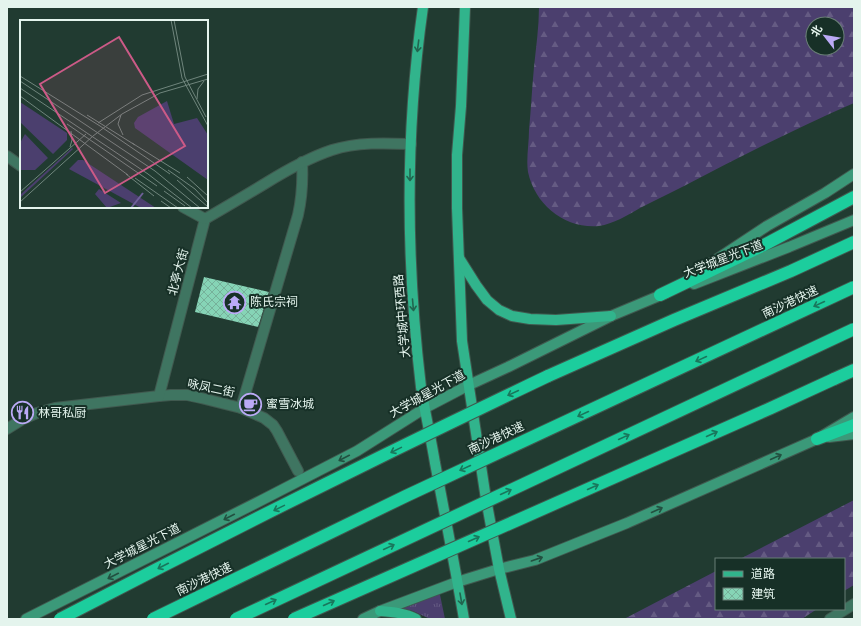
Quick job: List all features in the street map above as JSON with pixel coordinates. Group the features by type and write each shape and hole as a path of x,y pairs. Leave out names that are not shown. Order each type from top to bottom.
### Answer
{"highway":[{"path":"660,295 764,245 854,197"},
{"path":"60,619 230,532 458,419 619,344 731,295 791,271 854,242"},
{"name":"南沙港快速","path":"153,619 406,496 854,287"},
{"path":"236,619 854,330"},
{"path":"294,619 854,370"},
{"path":"817,439 854,425"}],"main road":[{"name":"大学城中环西路","path":"423,7 415,69 410,164 410,248 412,299 425,408 464,619"},
{"path":"465,7 461,106 457,155 456,208 462,341 486,499 499,569 511,619"},
{"path":"660,295 767,226 825,193 854,174"},
{"name":"大学城星光下道","path":"26,619 357,451 425,408 469,385 611,316 660,295 757,260 854,220"},
{"path":"458,257 487,300 499,310 512,316 530,319 556,320 611,316"},
{"path":"363,619 380,611 457,582 535,560 627,523 817,439 854,417"},
{"path":"817,439 854,434"},
{"path":"380,611 395,612 416,619"}],"street":[{"path":"185,208 206,219 302,162 332,150 350,146 381,143 411,144"},
{"path":"7,156 20,165"},
{"path":"241,408 301,203 303,184 302,162"},
{"name":"北亭大街","path":"159,396 206,219"},
{"name":"咏凤二街","path":"159,396 187,395 241,408 264,418 273,424 298,471"},
{"path":"7,429 23,419 55,408 159,396"},
{"path":"845,610 854,604"},
{"path":"830,619 844,610"}],"green space":[{"path":"539,7 854,7 854,103 769,142 615,221 599,226 586,226 563,219 553,212 537,195 528,172 527,162 529,130"},
{"path":"854,500 854,585 845,590 845,558 742,558"},
{"path":"715,572 715,610 816,610 802,619 624,619"},
{"path":"439,590 445,619 430,619 413,611 401,608"}],"building":[{"name":"陈氏宗祠","path":"204,277 269,292 258,327 195,312"}],"place":[{"name":"陈氏宗祠","path":"234,302"},
{"name":"蜜雪冰城","path":"251,404"},
{"name":"林哥私厨","path":"23,413"}]}
